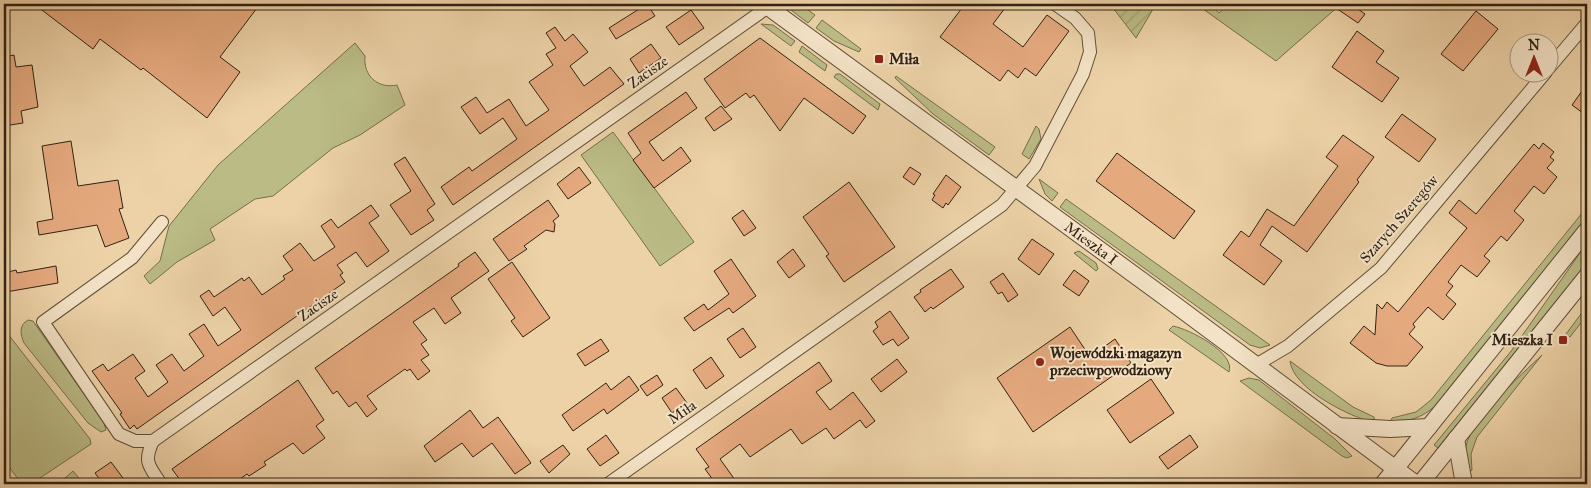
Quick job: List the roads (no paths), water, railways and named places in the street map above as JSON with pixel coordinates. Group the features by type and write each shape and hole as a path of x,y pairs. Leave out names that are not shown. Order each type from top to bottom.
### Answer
{"street":[{"name":"Miła","path":"608,484 1002,205 1017,189 1035,166 1083,74 1090,52 1088,33 1075,18 1055,4"},
{"name":"Mieszka I","path":"766,6 1416,484"},
{"name":"Zacisze","path":"153,442 766,6"},
{"path":"1558,57 1587,23"},
{"name":"Szarych Szeregów","path":"1256,365 1288,346 1381,268 1538,82"},
{"path":"161,484 147,464 147,454 153,442 135,441 119,434 43,322 132,258 162,222"},
{"path":"1383,484 1587,230"},
{"path":"1420,484 1587,276"},
{"path":"1337,426 1390,429 1429,426"},
{"path":"1456,439 1464,484"}],"place":[{"name":"Miła","path":"879,59"},
{"name":"Mieszka I","path":"1563,340"},
{"name":"Wojewódzki magazyn przeciwpowodziowy","path":"1040,362"}]}
